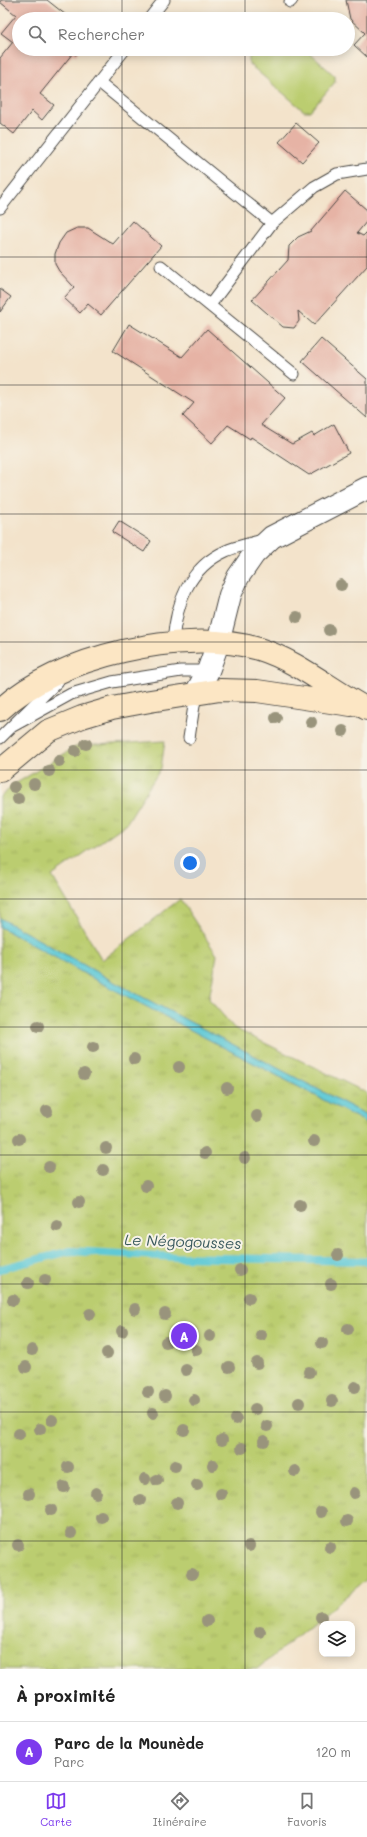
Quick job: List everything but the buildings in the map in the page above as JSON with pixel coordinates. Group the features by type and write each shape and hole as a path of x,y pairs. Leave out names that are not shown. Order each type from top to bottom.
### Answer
{"main road":[{"path":"6,719 23,691 42,680 118,653 173,642 186,641 218,643 258,649 279,656 366,709"},
{"path":"0,771 48,731 82,717 112,708 196,693 220,690 257,691 366,709"}],"street":[{"path":"196,693 208,671 218,643 230,595 238,577 254,554 272,537 367,488"}],"lane":[{"path":"155,12 164,0"},
{"path":"0,208 119,56"},
{"path":"99,82 272,223"},
{"path":"210,305 272,223 314,187 337,174 367,169"},
{"path":"161,266 294,374"},
{"path":"173,642 174,628 183,595 188,583 197,572 226,551 272,537"},
{"path":"0,738 6,719 71,694 112,682 181,670 208,671"},
{"path":"189,738 196,693"}],"green space":[{"path":"249,56 313,56 335,76 335,82 310,111 304,111 249,64"},
{"path":"165,741 161,768 126,824 52,876 102,960 180,899 217,955 209,999 234,1028 367,1093 367,1579 257,1669 0,1669 0,797 15,784 77,746"}],"water":[{"path":"0,918 118,984 367,1115 367,1123 92,978 0,927"}],"waterway":[{"name":"Le Négogousses","path":"0,1269 70,1251 176,1257 367,1261"}],"place":[{"name":"Parc de la Mounède","path":"184,1336"}]}
